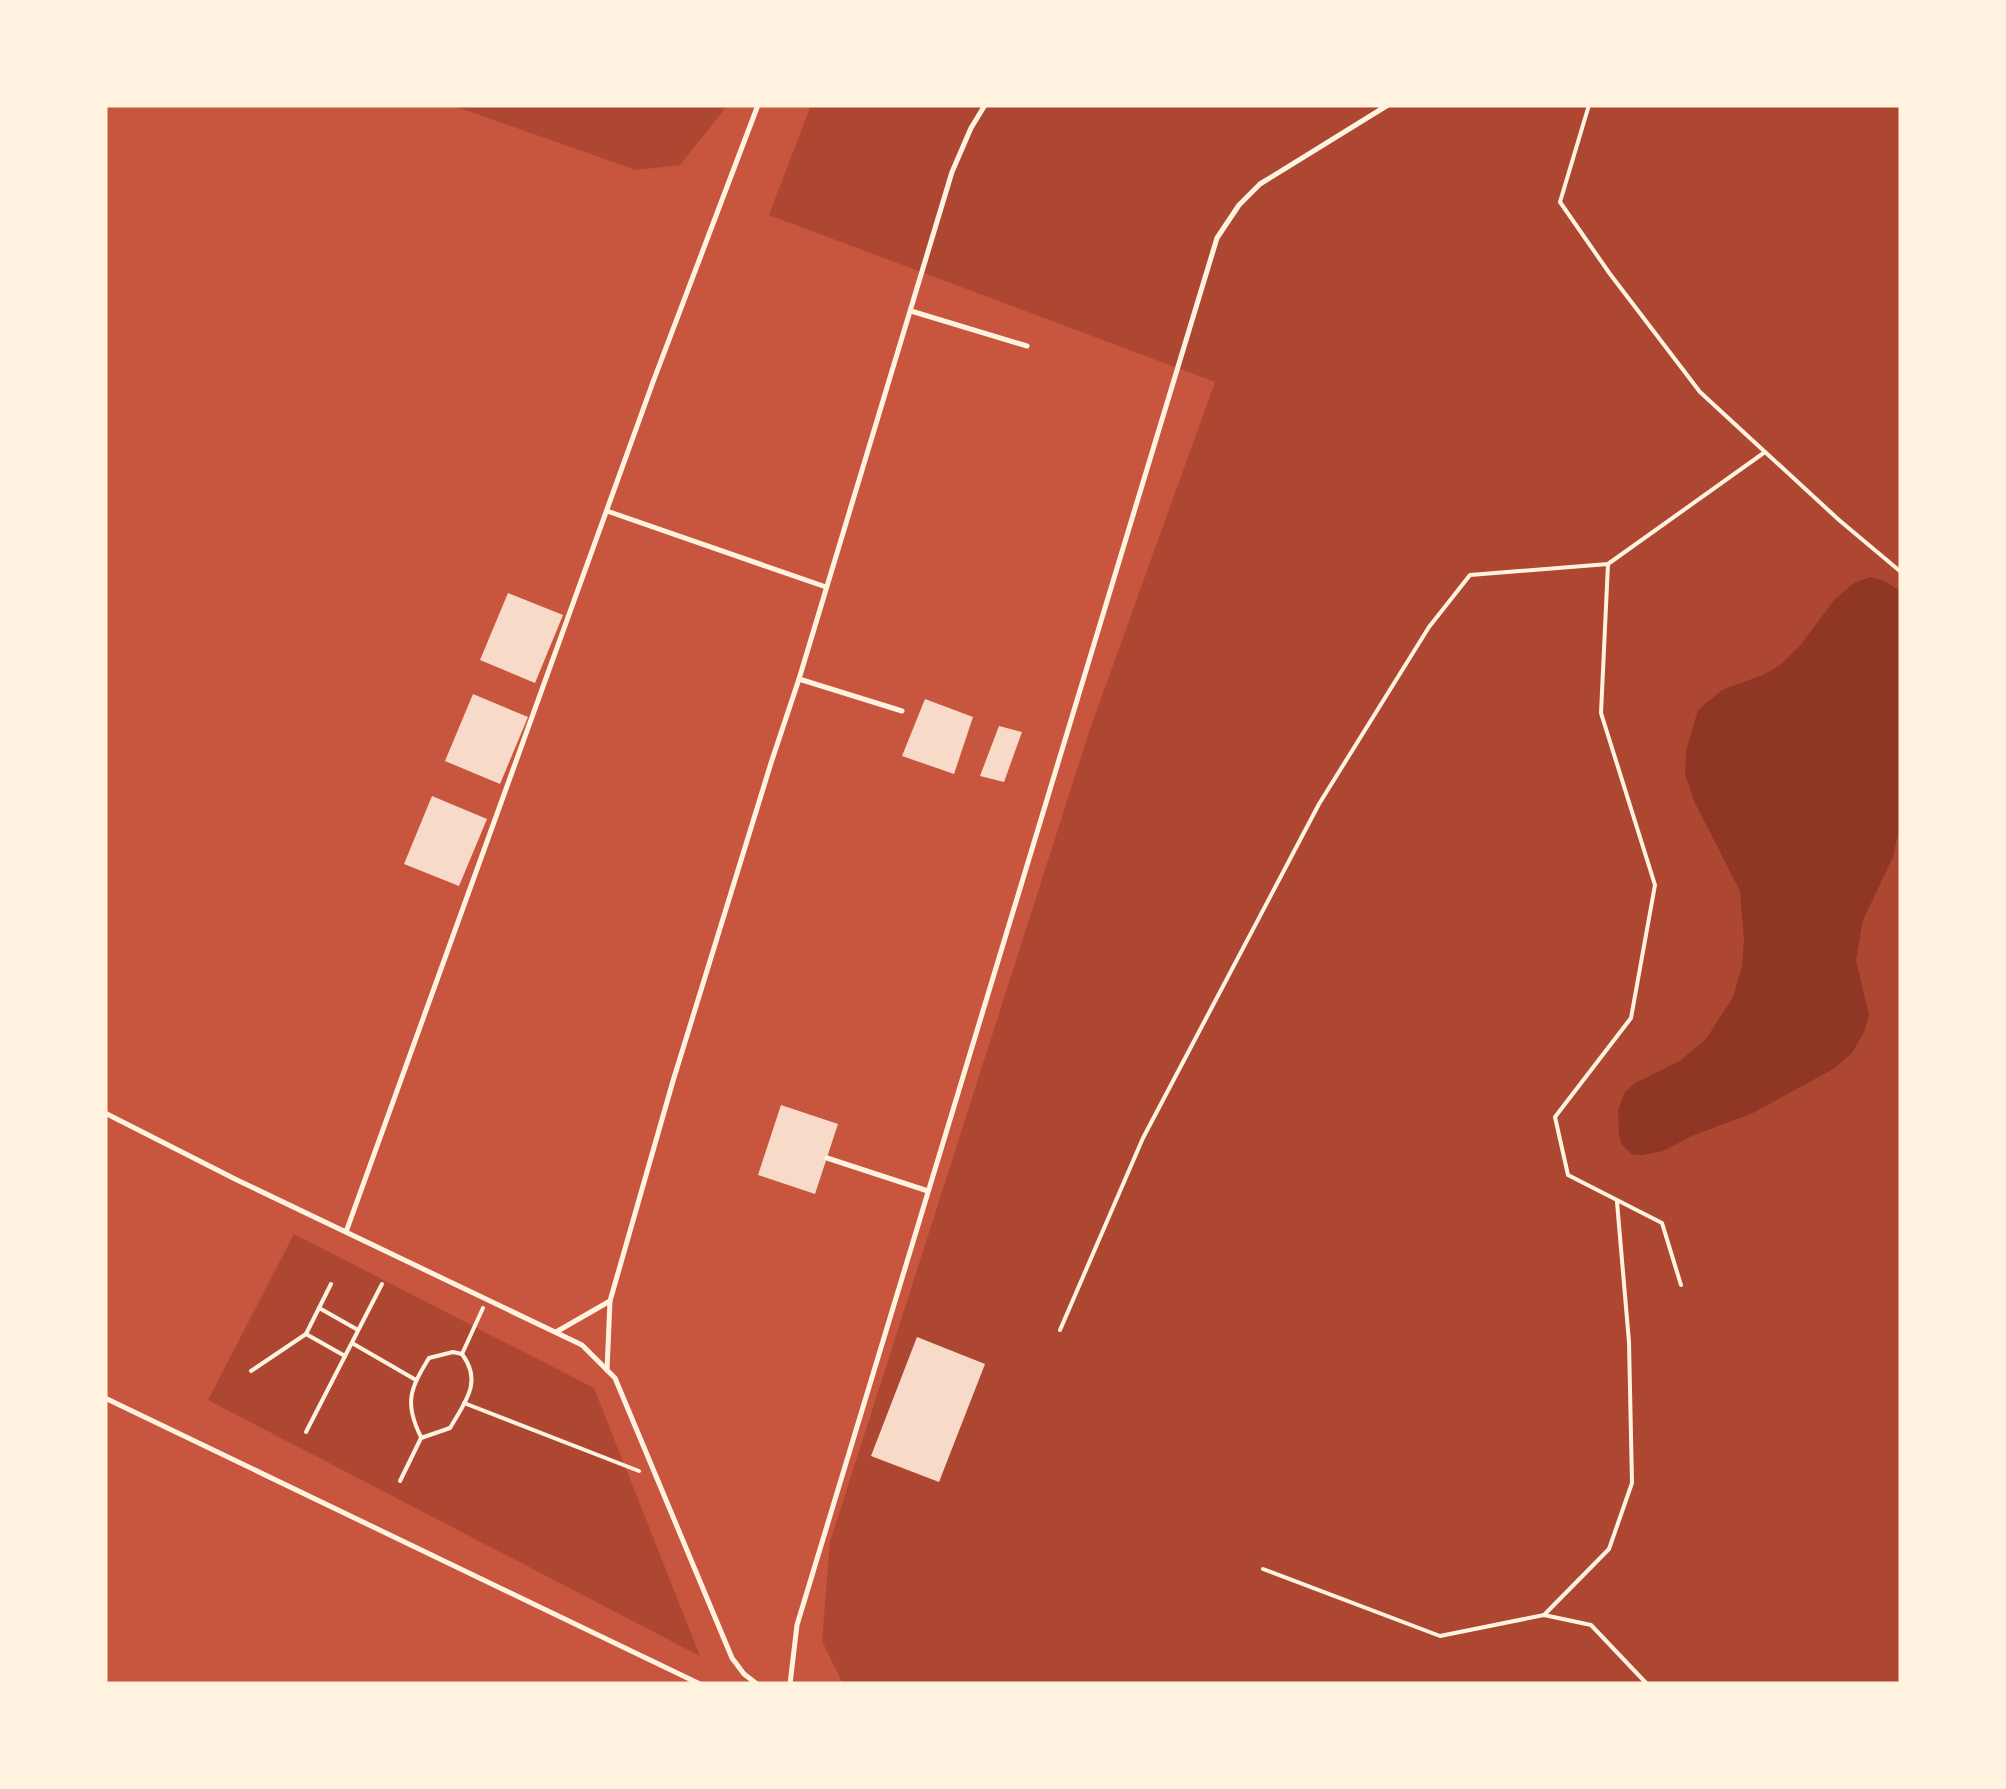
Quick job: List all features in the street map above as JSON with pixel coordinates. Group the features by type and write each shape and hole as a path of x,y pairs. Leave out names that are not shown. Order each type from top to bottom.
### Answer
{"lane":[{"path":"346,1232 652,382 758,105"},
{"path":"606,1370 610,1301 672,1081 800,679 952,172 970,128 985,105"},
{"path":"790,1684 797,1625 1217,238 1239,205 1260,184 1388,105"},
{"path":"911,311 1027,346"},
{"path":"606,511 826,586"},
{"path":"800,679 902,711"},
{"path":"105,1113 582,1345 615,1378 732,1658 757,1684"},
{"path":"827,1158 928,1192"},
{"path":"556,1332 610,1301"},
{"path":"105,1398 700,1684"}],"path":[{"path":"1589,105 1560,202 1700,392 1901,572"},
{"path":"1060,1330 1142,1138 1320,804 1429,627 1470,575 1608,564 1764,452"},
{"path":"1608,564 1601,713 1655,885 1631,1018 1555,1117 1568,1175 1662,1223 1681,1285"},
{"path":"1544,1615 1609,1549 1632,1483 1628,1342 1617,1200"},
{"path":"251,1371 306,1334 331,1284"},
{"path":"306,1432 382,1284"},
{"path":"462,1354 487,1299"},
{"path":"321,1309 358,1330"},
{"path":"306,1334 345,1356"},
{"path":"352,1343 416,1380"},
{"path":"400,1481 421,1438 450,1428 464,1403 474,1382 470,1364 462,1354 429,1358 416,1380 410,1409 421,1438"},
{"path":"464,1403 658,1478"},
{"path":"1263,1568 1440,1636 1544,1615 1591,1626 1647,1684"}],"shaded area":[{"path":"451,105 726,105 680,165 636,170"},
{"path":"811,105 1901,105 1901,1684 843,1684 822,1641 830,1542 1090,729 1215,382 769,215"},
{"path":"1870,577 1901,591 1901,820 1893,857 1863,920 1856,960 1869,1015 1864,1032 1852,1053 1835,1068 1753,1113 1663,1151 1631,1154 1622,1145 1619,1134 1618,1110 1625,1092 1681,1060 1706,1039 1733,997 1742,966 1740,891 1685,775 1686,751 1698,710 1722,690 1780,665 1799,647 1835,599 1854,583"},
{"path":"294,1234 594,1388 700,1656 208,1400"}],"building":[{"path":"508,593 563,615 535,683 480,660"},
{"path":"473,694 528,717 500,784 445,761"},
{"path":"925,699 973,717 954,774 902,756"},
{"path":"999,726 1022,732 1004,782 980,776"},
{"path":"432,796 487,819 459,886 404,864"},
{"path":"781,1105 838,1124 815,1194 758,1175"},
{"path":"917,1337 985,1364 939,1482 871,1456"}]}
